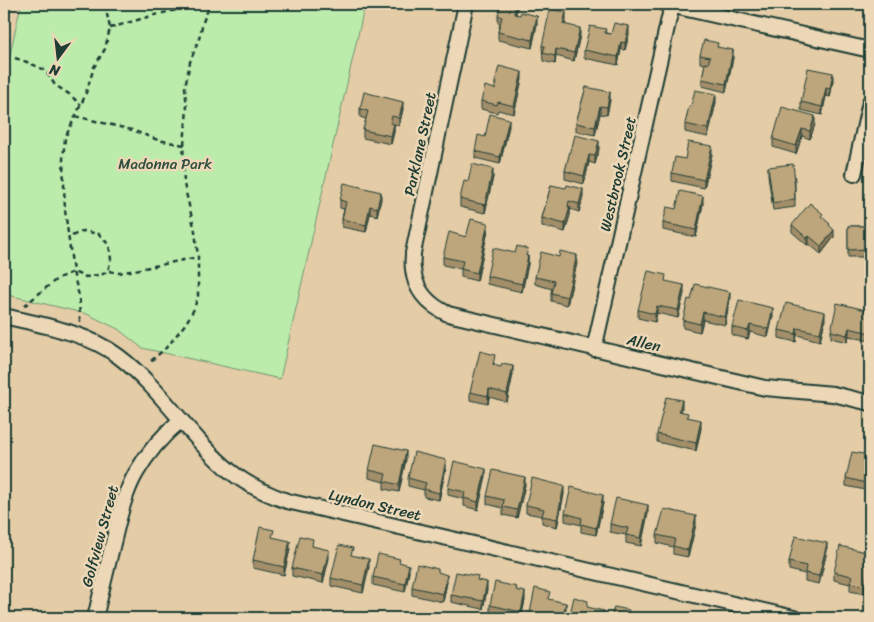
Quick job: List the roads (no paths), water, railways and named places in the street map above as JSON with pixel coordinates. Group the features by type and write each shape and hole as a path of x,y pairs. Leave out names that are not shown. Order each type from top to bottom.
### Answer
{"street":[{"name":"Parklane Street","path":"420,290 412,268 413,253 466,4"},
{"path":"669,5 870,50"},
{"name":"Westbrook Street","path":"594,349 669,5"},
{"path":"854,174 870,102"},
{"name":"Allen","path":"420,290 437,309 448,314 765,388 832,394 870,402"},
{"name":"Lyndon Street","path":"4,316 41,324 95,341 118,356 141,375 216,458 232,472 256,488 287,501 794,618"},
{"name":"Golfview Street","path":"95,618 126,494 135,474 147,455 165,434 181,420"}],"park label":[{"name":"Madonna Park","path":"165,164"}]}
